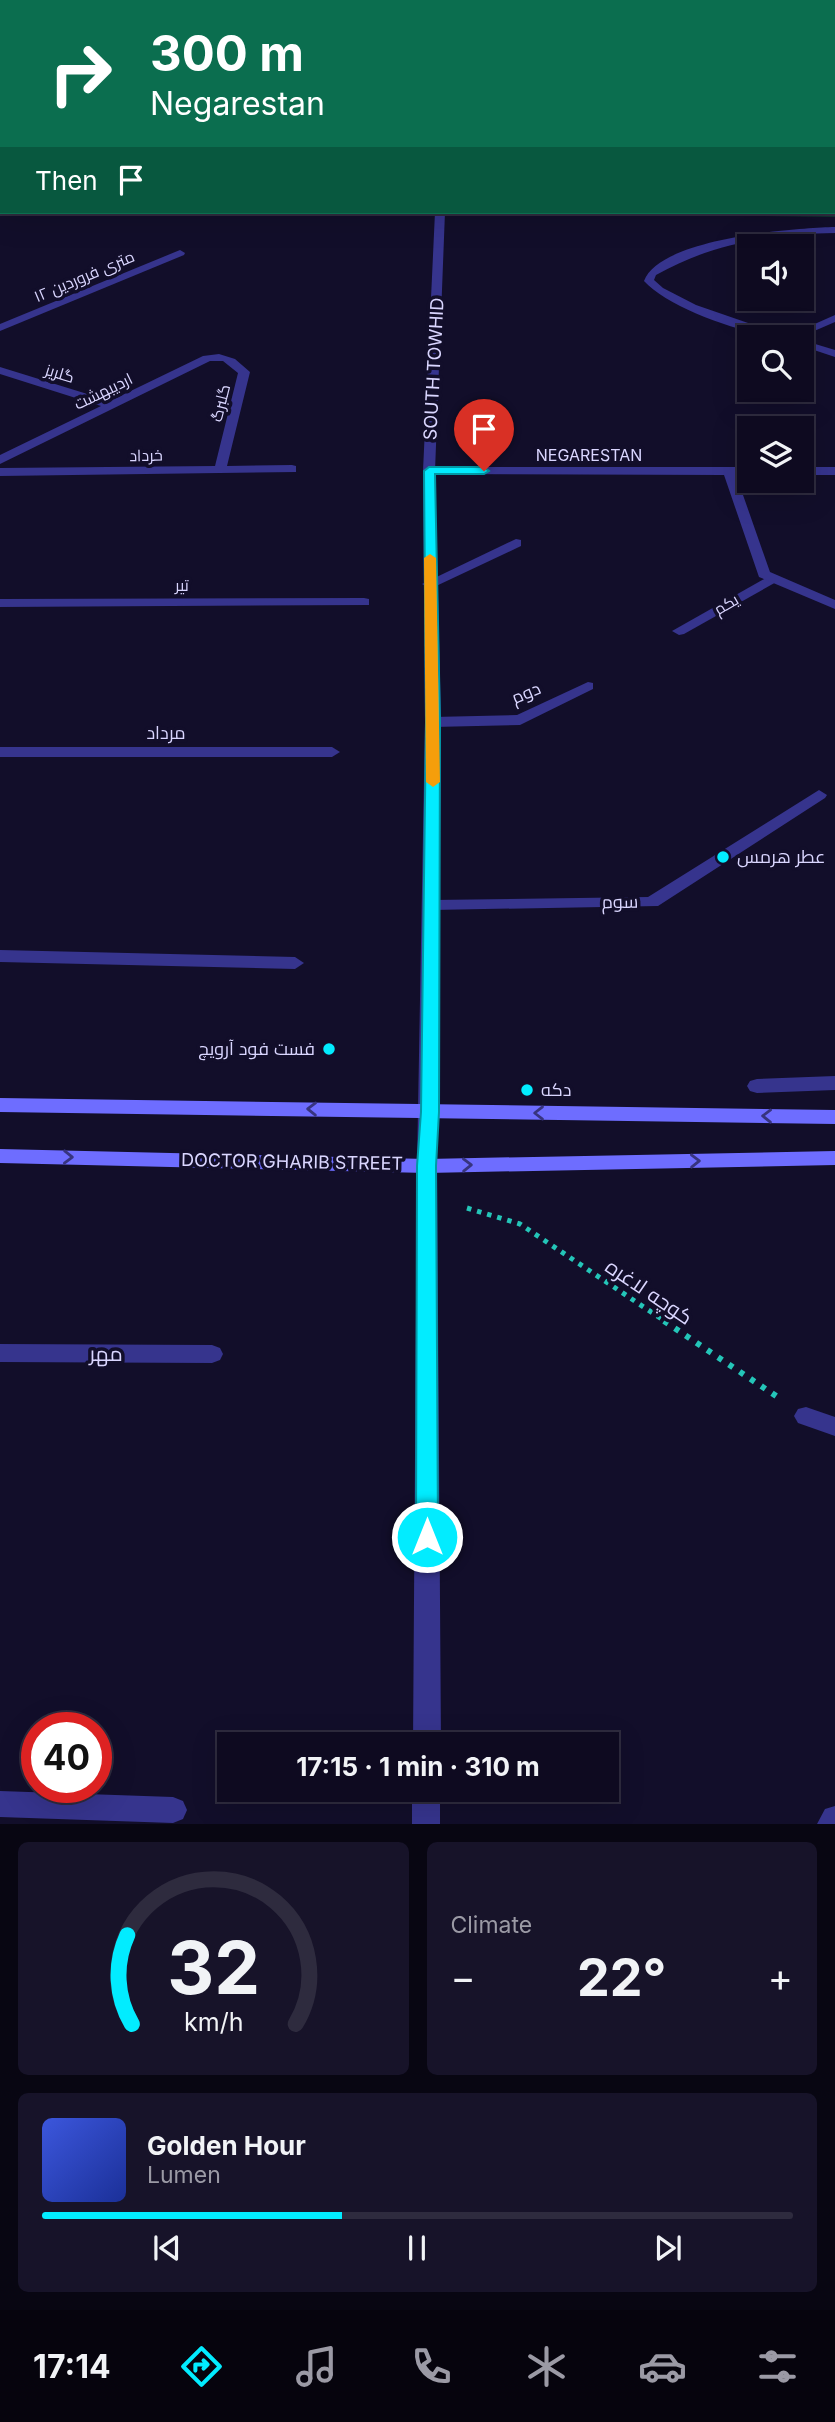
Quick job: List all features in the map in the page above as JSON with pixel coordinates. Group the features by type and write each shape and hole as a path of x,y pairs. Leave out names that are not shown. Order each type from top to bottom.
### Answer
{"main road":[{"path":"0,1105 835,1116"},
{"name":"DOCTOR GHARIB STREET","path":"0,1156 427,1166 835,1158"}],"street":[{"name":"SOUTH TOWHID","path":"426,1732 427,1166 430,1112 433,722 429,471 440,214"},
{"path":"750,325 659,292 649,281 652,273 670,262 732,239 766,231 835,230"},
{"name":"۱۲ متری فروردین","path":"0,328 180,253"},
{"path":"814,327 835,318"},
{"path":"814,346 835,354"},
{"name":"اردیبهشت","path":"0,460 207,358 221,355"},
{"name":"گلبرگ","path":"220,470 244,372 231,359 221,355"},
{"name":"گلریز","path":"0,370 111,405"},
{"name":"خرداد","path":"0,472 292,469"},
{"name":"NEGARESTAN","path":"429,471 737,471"},
{"path":"729,471 764,574 835,605"},
{"path":"814,471 835,471"},
{"path":"429,584 516,543"},
{"name":"یکم","path":"679,631 772,578"},
{"name":"تیر","path":"0,603 364,602"},
{"name":"دوم","path":"433,722 520,720 588,686"},
{"name":"مرداد","path":"0,752 332,752"},
{"name":"سوم","path":"432,905 652,902 819,795"},
{"path":"0,956 295,963"},
{"path":"757,1086 835,1083"},
{"name":"مهر","path":"0,1353 212,1354"},
{"path":"806,1416 835,1427"},
{"path":"426,1802 426,1824"},
{"path":"0,1804 173,1810"},
{"path":"831,1824 835,1819"}],"path":[{"name":"کوچه لاغره","path":"467,1208 520,1224 806,1416"}],"green space":[{"path":"600,214 835,214 835,217"}],"slow traffic":[{"path":"430,558 433,782"}],"place":[{"name":"عطر هرمس","path":"723,857"},
{"name":"فست فود آرویچ","path":"329,1049"},
{"name":"دکه","path":"527,1090"}],"route":[{"path":"427,1537 427,1166 430,1112 433,722 429,471 484,471"}]}
